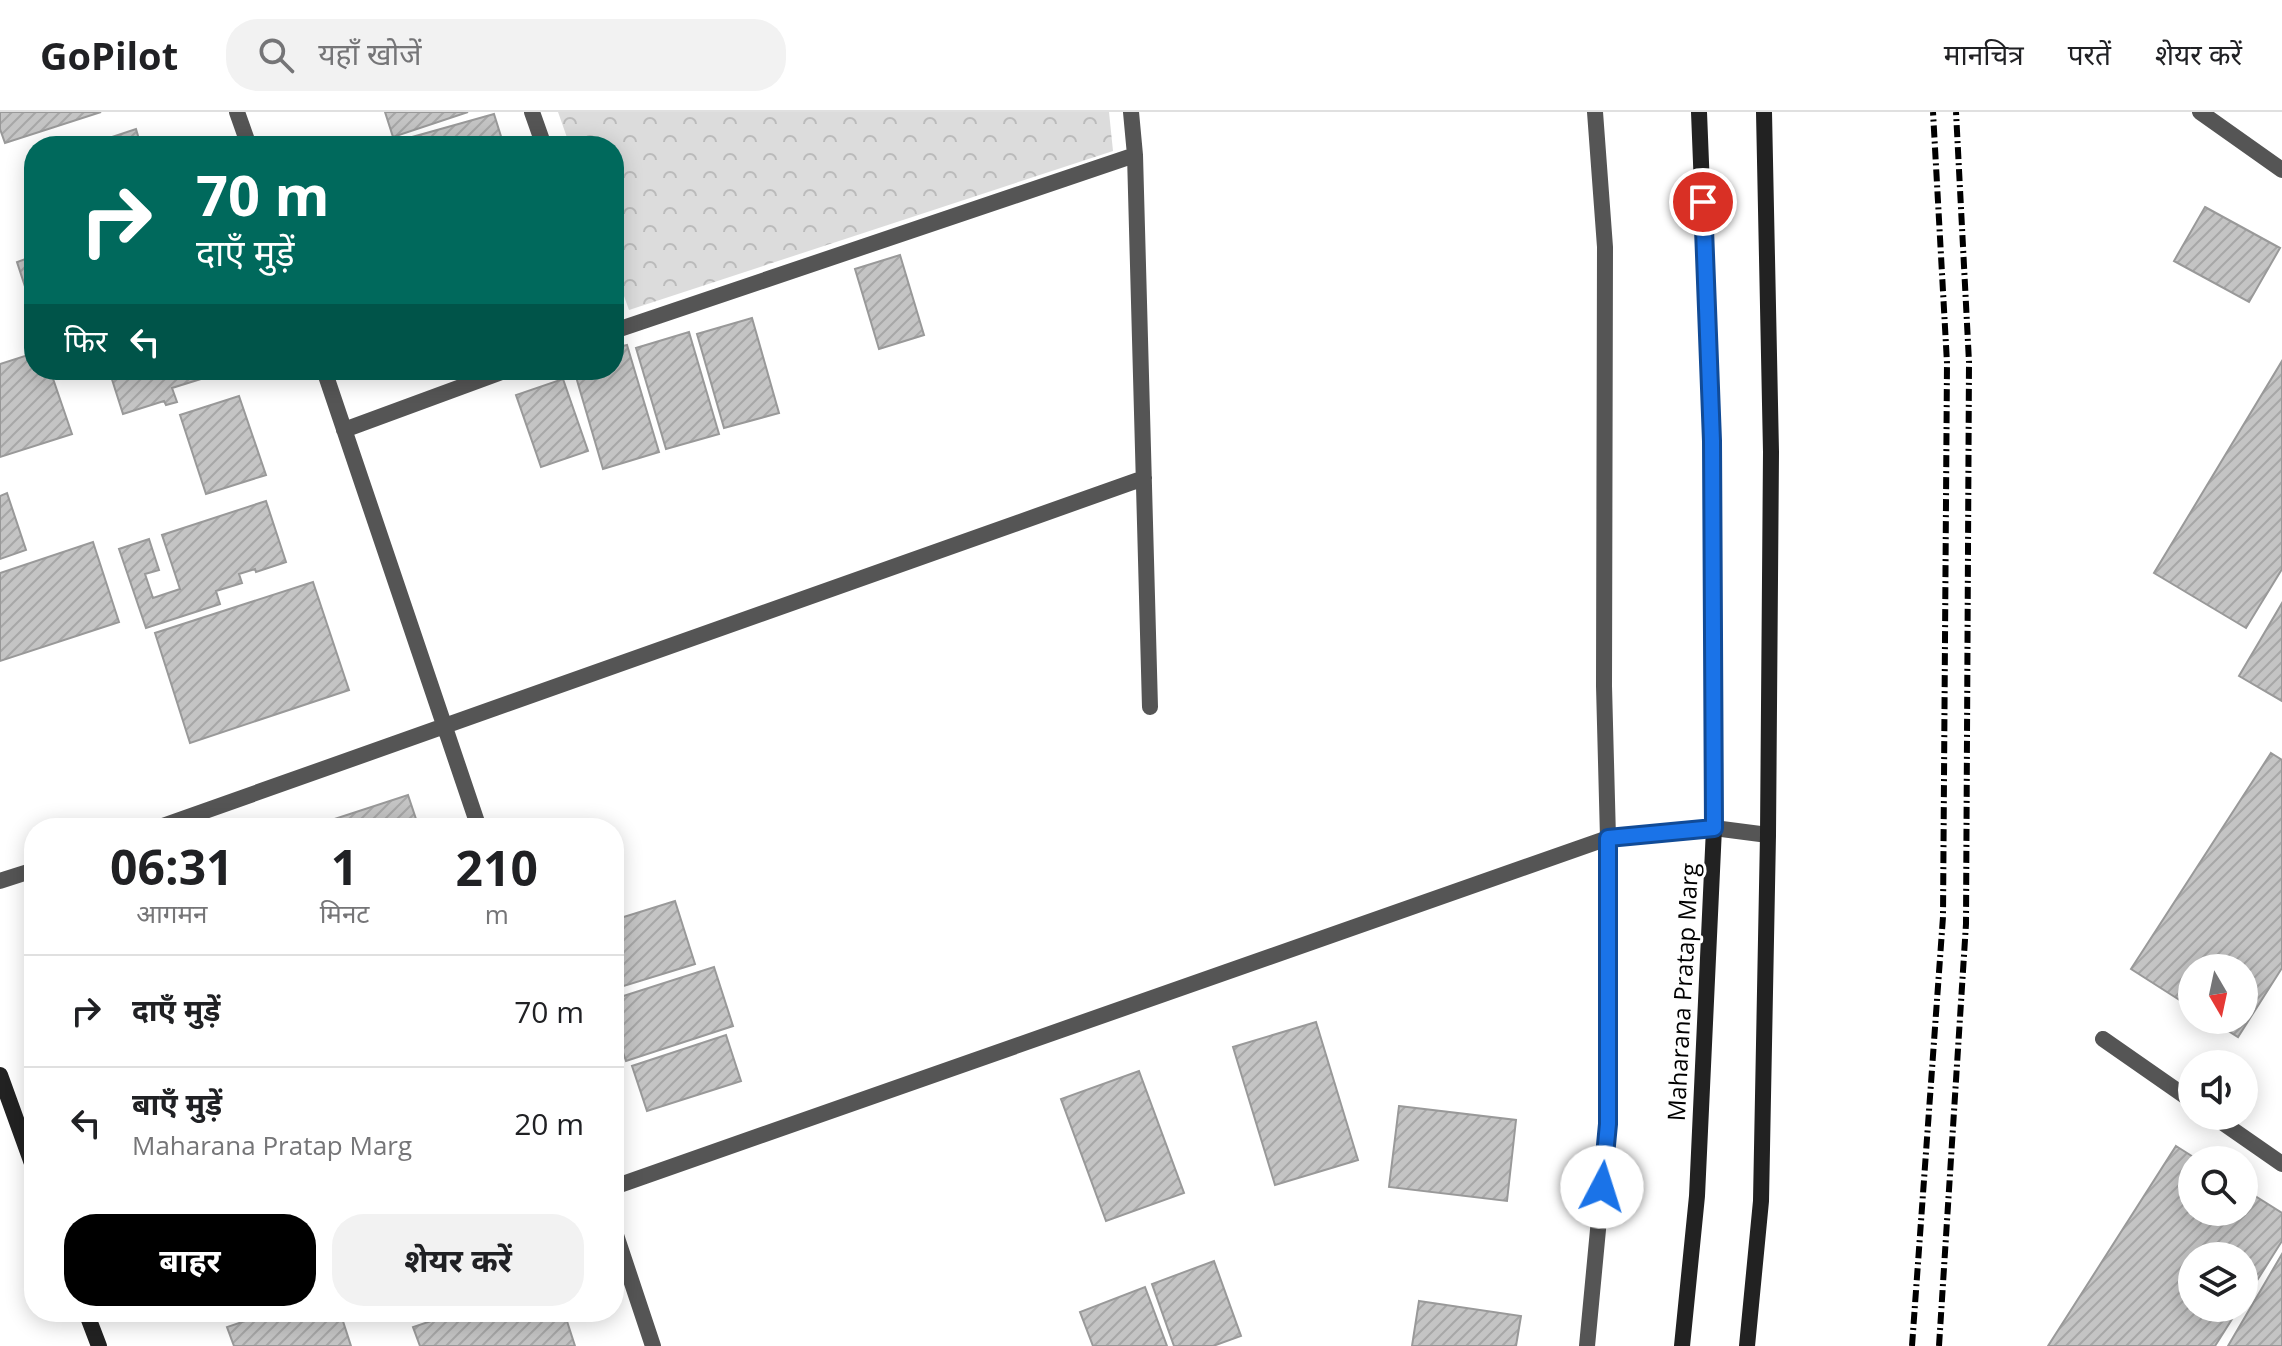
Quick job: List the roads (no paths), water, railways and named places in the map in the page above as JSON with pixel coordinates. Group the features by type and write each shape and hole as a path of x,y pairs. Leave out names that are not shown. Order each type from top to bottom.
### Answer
{"main road":[{"name":"Maharana Pratap Marg","path":"1682,1346 1697,1196 1714,828 1712,441 1699,112"},
{"path":"1747,1346 1761,1201 1768,835 1771,452 1764,112"},
{"path":"0,1075 24,1141"},
{"path":"90,1322 99,1346"}],"street":[{"path":"237,112 245,136"},
{"path":"532,112 540,136"},
{"path":"1131,112 1135,155 1150,707"},
{"path":"1587,1346 1608,1124 1608,838 1604,686 1605,247 1595,112"},
{"path":"2200,112 2282,170"},
{"path":"624,328 1135,155"},
{"path":"327,380 476,818"},
{"path":"344,430 480,380"},
{"path":"185,818 1144,478"},
{"path":"624,1183 1608,838 1714,828 1768,835"},
{"path":"0,881 24,873"},
{"path":"2103,1039 2178,1091"},
{"path":"2233,1130 2282,1164"},
{"path":"624,1259 653,1346"}],"railway":[{"path":"1912,1346 1943,917 1947,363 1933,112"},
{"path":"1939,1346 1966,924 1969,362 1956,112"}]}
